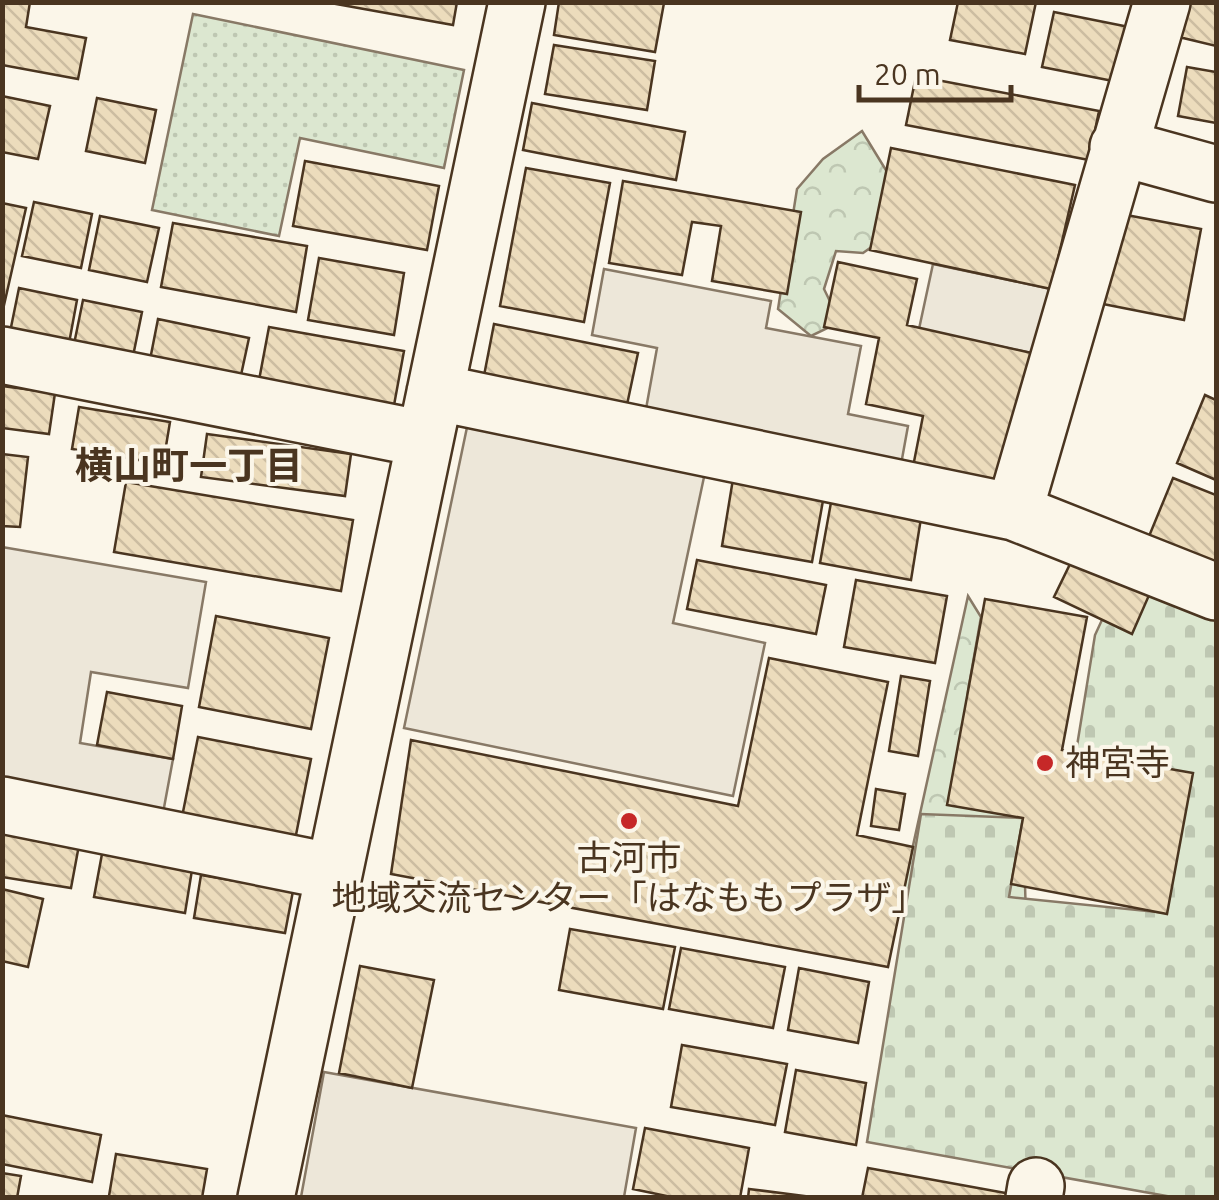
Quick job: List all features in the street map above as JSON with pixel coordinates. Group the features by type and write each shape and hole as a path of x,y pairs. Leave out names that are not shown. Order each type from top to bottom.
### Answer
{"street":[{"path":"266,1198 517,2"},
{"path":"1014,512 1162,2"},
{"path":"1118,147 1216,174"},
{"path":"2,355 430,415 1014,512 1216,592"},
{"path":"2,805 334,872"}],"green space":[{"path":"193,14 464,70 444,168 300,138 279,236 152,210"},
{"path":"862,131 892,180 880,241 863,253 836,251 824,289 840,322 811,336 778,309 797,189 823,159"},
{"path":"1125,570 1216,605 1216,1197 1172,1197 867,1142 921,814 1023,818 1009,897 1166,913 1192,774 1076,752 1095,635"},
{"path":"968,596 981,617 968,691 962,796 1023,818 1026,918 901,900"}],"shaded area":[{"path":"933,264 1051,289 1036,354 919,329"},
{"path":"604,269 771,301 766,328 861,346 848,414 908,426 900,470 644,420 657,348 592,335"},
{"path":"470,413 707,463 673,623 765,643 733,796 404,728"},
{"path":"2,547 206,582 188,688 91,672 80,743 173,759 163,813 3,786"},
{"path":"324,1072 636,1128 624,1197 301,1197"}],"building":[{"path":"2,2 30,2 26,27 86,38 78,79 2,65"},
{"path":"325,2 457,2 453,25"},
{"path":"559,2 664,3 655,52 554,35"},
{"path":"958,2 1036,2 1025,54 950,40"},
{"path":"1188,2 1216,2 1216,46 1179,37"},
{"path":"1054,12 1129,27 1118,82 1042,67"},
{"path":"554,45 655,61 647,110 545,94"},
{"path":"1187,67 1216,72 1216,123 1178,116"},
{"path":"916,76 1099,111 1089,160 906,125"},
{"path":"2,96 50,106 38,159 2,152"},
{"path":"97,98 156,110 145,163 86,151"},
{"path":"532,103 685,132 676,180 523,150"},
{"path":"891,148 1075,185 1051,289 870,250"},
{"path":"305,161 439,186 427,250 293,226"},
{"path":"526,168 610,183 584,322 500,306"},
{"path":"623,181 801,212 787,294 712,281 721,226 692,222 682,275 609,263"},
{"path":"34,202 92,214 81,268 22,256"},
{"path":"2,203 26,208 2,314"},
{"path":"1121,214 1201,229 1184,320 1103,304"},
{"path":"100,216 159,228 147,282 89,270"},
{"path":"173,223 307,246 296,312 161,287"},
{"path":"319,258 404,273 394,335 308,320"},
{"path":"838,262 917,279 907,325 1036,354 1003,501 910,482 923,416 866,404 879,338 824,327"},
{"path":"19,288 77,300 67,354 8,342"},
{"path":"83,300 142,312 131,366 72,354"},
{"path":"158,319 249,338 238,389 148,370"},
{"path":"494,324 638,353 625,414 482,386"},
{"path":"269,327 404,351 392,416 257,391"},
{"path":"2,386 55,393 49,434 2,428"},
{"path":"1205,395 1216,400 1216,480 1177,463"},
{"path":"79,407 170,422 163,464 72,449"},
{"path":"207,434 351,454 345,496 201,477"},
{"path":"2,454 28,457 20,527 2,526"},
{"path":"1173,478 1216,495 1216,575 1145,546"},
{"path":"733,479 824,495 812,562 722,546"},
{"path":"126,482 353,520 341,591 114,552"},
{"path":"832,497 922,512 911,580 820,563"},
{"path":"1073,558 1150,593 1132,634 1054,597"},
{"path":"697,560 826,585 816,634 687,609"},
{"path":"856,580 947,596 935,663 844,647"},
{"name":"神宮寺","path":"985,599 1087,617 1062,750 1193,773 1167,914 1011,884 1023,818 947,805"},
{"path":"216,616 329,638 311,729 199,707"},
{"name":"古河市 地域交流センター「はなももプラザ」","path":"769,658 888,682 857,835 913,847 888,967 391,874 411,740 738,806"},
{"path":"901,676 930,681 918,756 889,751"},
{"path":"107,692 182,706 173,759 97,745"},
{"path":"198,737 311,759 293,850 180,827"},
{"path":"876,789 905,794 899,830 871,826"},
{"path":"2,832 79,845 71,888 2,877"},
{"path":"102,854 192,870 185,913 94,897"},
{"path":"201,875 293,891 285,933 194,918"},
{"path":"2,889 43,899 28,967 2,961"},
{"path":"570,929 675,947 663,1009 559,990"},
{"path":"681,948 785,967 773,1028 669,1009"},
{"path":"360,966 434,980 412,1088 339,1073"},
{"path":"799,968 869,982 858,1043 788,1030"},
{"path":"682,1045 787,1064 775,1125 671,1107"},
{"path":"796,1070 866,1083 856,1145 785,1132"},
{"path":"2,1115 101,1135 92,1182 2,1164"},
{"path":"645,1128 749,1148 740,1198 676,1198 633,1189"},
{"path":"116,1154 207,1169 202,1198 109,1196"},
{"path":"868,1168 1011,1194 1010,1198 862,1198"},
{"path":"2,1173 21,1176 17,1198 2,1198"},
{"path":"749,1189 805,1196 805,1198 748,1198"}],"place":[{"name":"神宮寺","path":"1045,763"},
{"name":"古河市 地域交流センター「はなももプラザ」","path":"629,821"}],"district":[{"name":"横山町一丁目","path":"189,466"}]}
